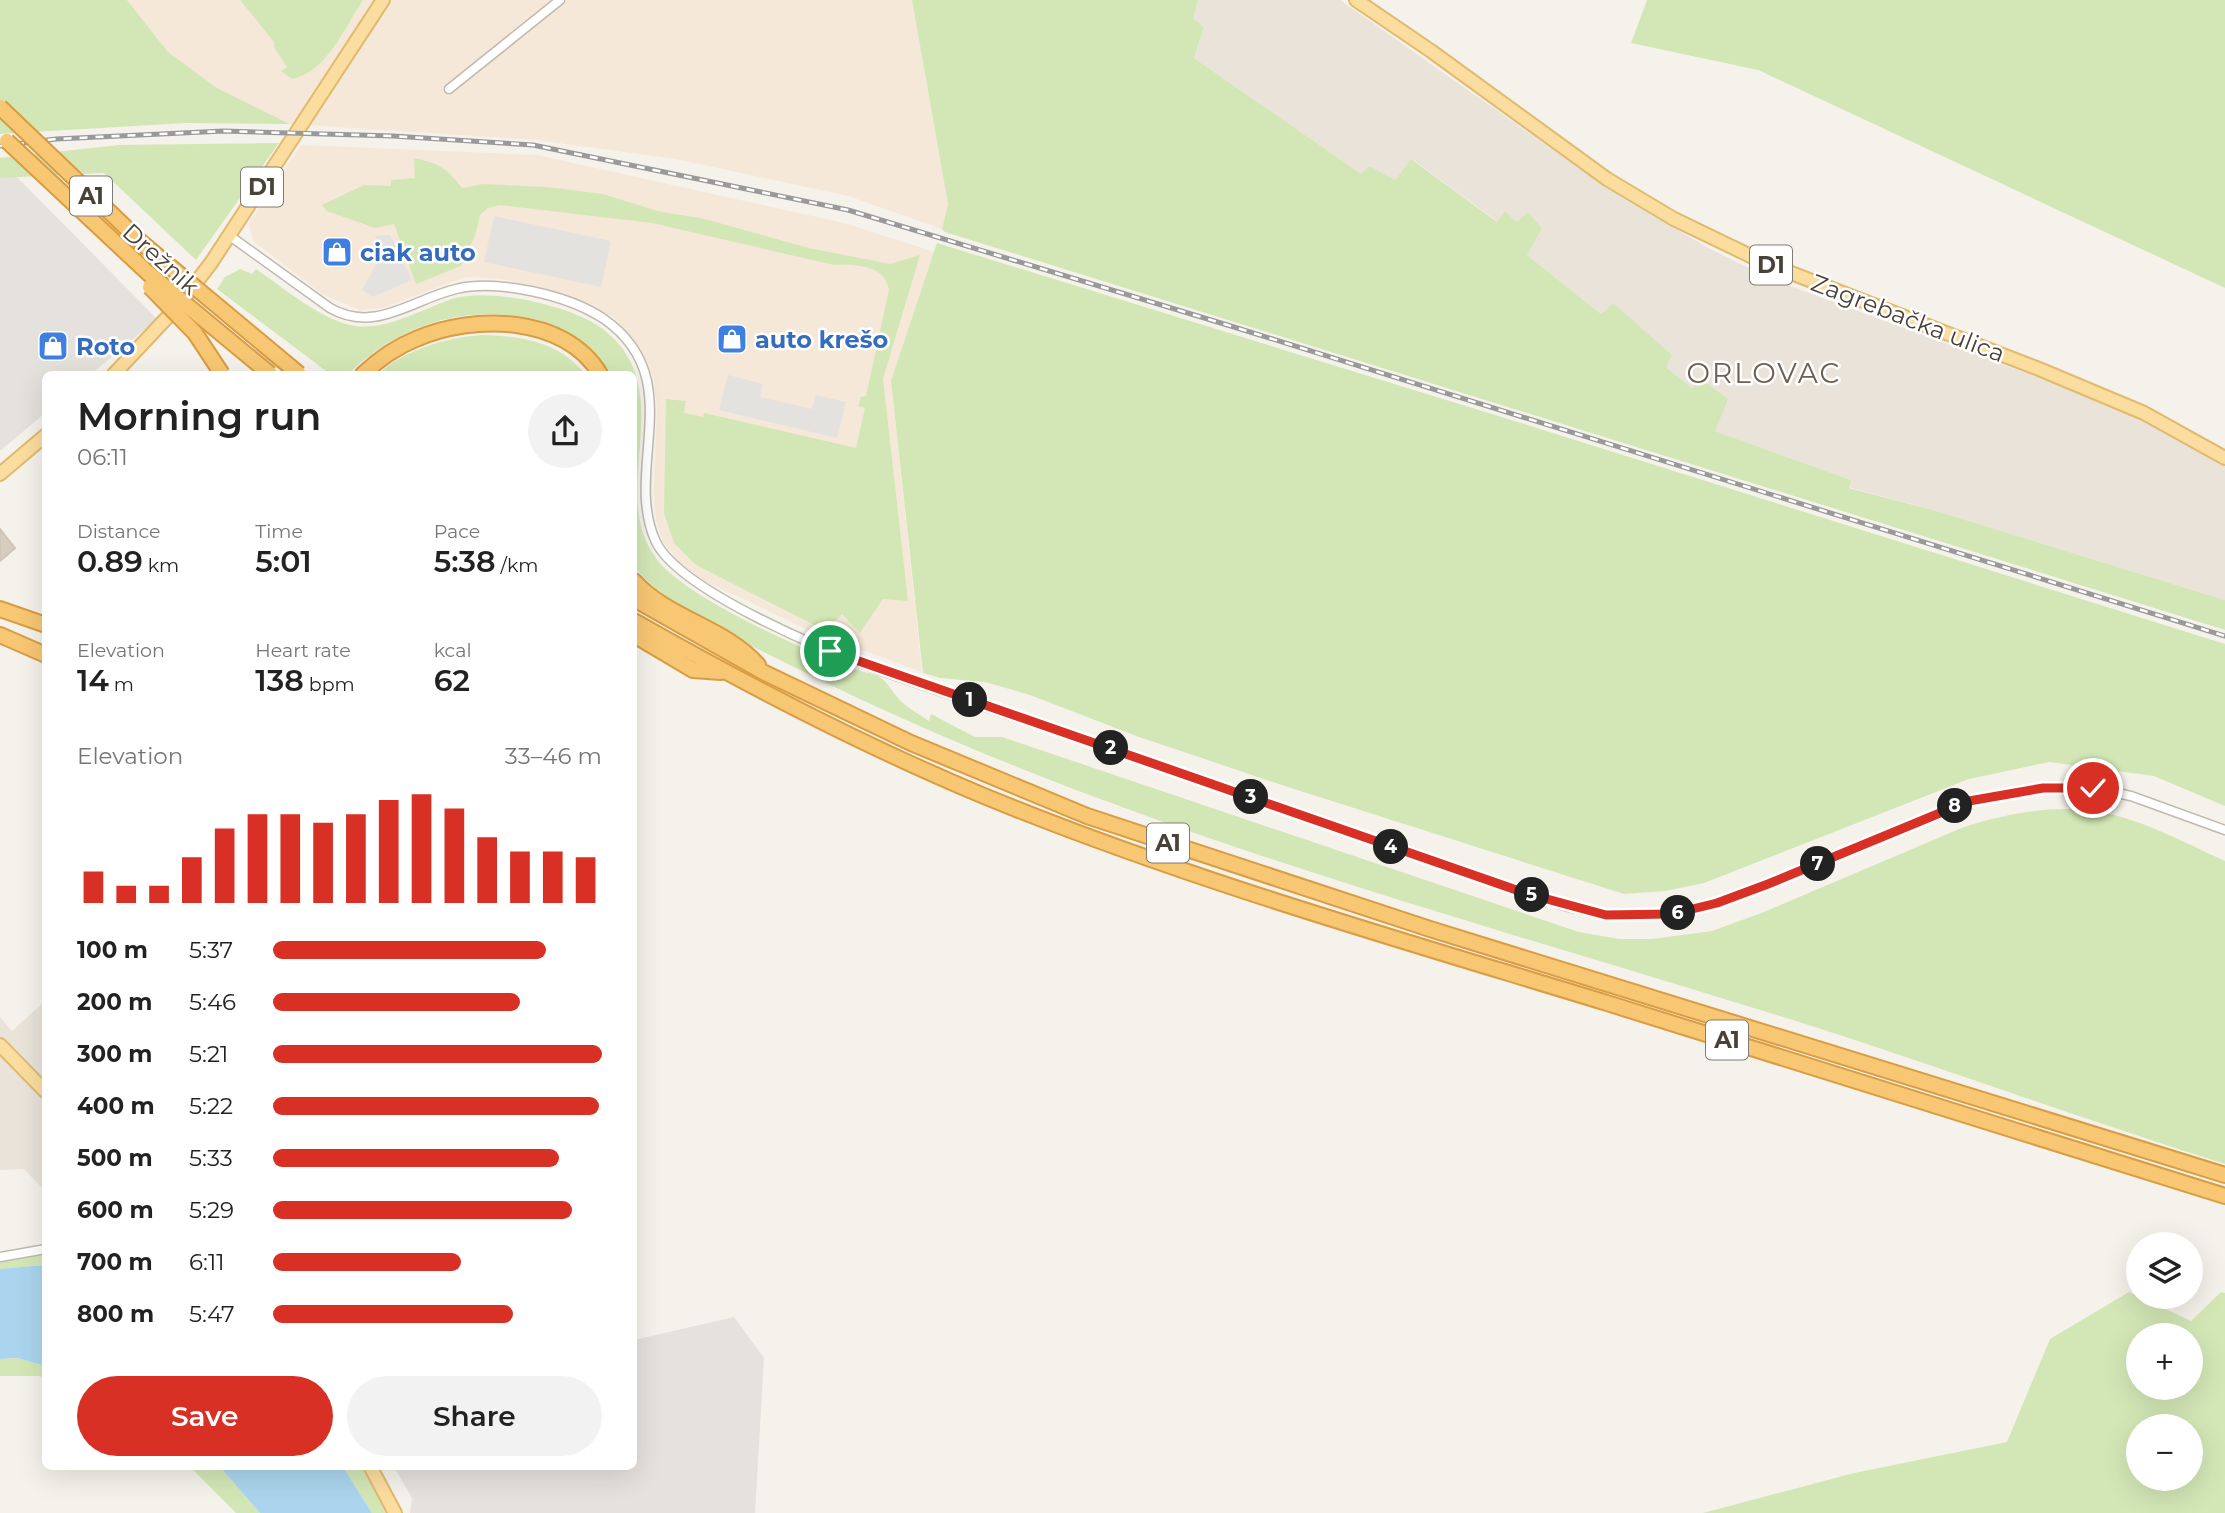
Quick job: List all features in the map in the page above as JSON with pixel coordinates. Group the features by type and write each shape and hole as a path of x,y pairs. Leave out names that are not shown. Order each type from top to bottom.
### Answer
{"highway":[{"name":"Drežnik","path":"0,107 142,243 295,371"},
{"name":"Drežnik","path":"0,134 168,291 266,371"},
{"path":"102,231 113,252 184,320 220,371"},
{"path":"366,371 384,356 412,340 440,330 481,324 512,325 563,339 584,353 598,371"},
{"path":"637,583 669,608 744,649 763,671"},
{"name":"A1","path":"637,601 763,671 911,743 1087,816 1430,929 2225,1175"},
{"path":"0,609 42,624"},
{"name":"A1","path":"637,623 723,672 899,758 984,796 1203,876 2225,1196"},
{"path":"0,635 42,653"},
{"path":"637,637 693,670 723,672"}],"main road":[{"name":"D1","path":"117,371 186,297 230,236 383,0"},
{"name":"Zagrebačka ulica","path":"1356,0 1607,178 1674,219 1763,261 2144,413 2225,458"},
{"path":"0,474 42,439"},
{"path":"0,1045 42,1088"},
{"path":"372,1470 395,1513"}],"street":[{"path":"449,89 560,0"},
{"path":"230,236 330,308 346,315 380,316 452,289 495,286 550,296 603,318 631,346 648,383 648,512 657,543 670,562 700,585 778,626 846,658 1525,893 1606,915 1672,914 1717,903 1863,846 1948,809 1998,794 2043,788 2093,788 2131,796 2225,830"},
{"path":"0,1256 42,1250"}],"shaded area":[{"path":"127,0 912,0 948,204 942,229 848,196 676,159 536,140 290,124 217,88 168,52"},
{"path":"1198,0 1340,0 1597,181 1708,248 1771,279 2088,396 2141,419 2225,464 2225,600 1940,512 1848,487 1851,480 1715,431 1692,388 1666,367 1613,303 1601,314 1527,255 1528,212 1516,222 1498,222 1412,159 1395,180 1370,166 1362,175 1194,58 1204,27 1192,18"},
{"path":"301,145 537,155 844,223 935,252 891,382 922,672 806,629 703,580 679,562 663,542 656,520 654,493 657,407 653,377 643,353 615,318 541,287 501,279 465,277 383,308 359,310 322,294 253,241 249,223"},
{"path":"16,176 157,319 95,371 42,371 42,416 0,451 0,178"},
{"path":"494,216 611,241 601,287 484,262"},
{"path":"390,235 412,280 373,297 362,290 381,255 375,236"},
{"path":"728,375 763,384 760,397 812,409 816,395 846,402 837,438 719,410"},
{"path":"42,1004 42,1188 24,1169 0,1170 0,1017 12,1031"},
{"path":"734,1317 764,1358 755,1513 410,1513 412,1498 396,1470 637,1470 637,1339"}],"green space":[{"path":"0,0 127,0 168,52 217,88 290,124 186,123 0,134"},
{"path":"240,0 363,0 325,58 304,75 292,79 281,71 287,67 274,47 274,42"},
{"path":"912,0 1198,0 1193,18 1204,27 1194,58 1361,174 1370,166 1395,180 1411,159 1497,222 1505,211 1516,222 1528,212 1542,228 1527,255 1601,314 1613,303 1672,355 1666,367 1692,388 1700,379 1728,399 1715,431 1851,480 1849,488 1940,512 2225,600 2225,630 945,232 942,229 948,204"},
{"path":"1647,0 2225,0 2225,288 1758,70 1631,43"},
{"path":"279,143 196,260 104,173 0,178 0,158 119,145"},
{"path":"414,158 442,167 462,188 483,184 547,187 603,194 661,212 701,218 809,248 890,264 920,255 883,379 908,601 883,599 860,633 842,614 826,631 696,565 674,543 664,513 666,399 686,401 684,413 703,417 704,413 856,448 865,408 858,406 861,397 866,396 889,290 882,275 868,268 834,265 652,223 500,205 488,208 480,215 475,236 461,266 416,284 394,224 375,228 327,211 322,205 364,185 391,186 391,180 415,178"},
{"path":"937,243 2225,644 2225,806 2154,776 2049,762 1969,779 1704,883 1665,891 1624,894 1291,788 1139,737 1030,695 985,682 940,678 923,673 891,381"},
{"path":"240,269 252,274 256,269 317,311 356,326 380,325 467,296 486,295 528,300 569,312 600,327 624,351 633,371 607,371 595,354 576,338 554,326 504,315 478,315 453,318 418,328 386,344 351,371 326,371 217,289 225,277"},
{"path":"482,335 525,339 552,348 582,371 382,371 413,351 454,339"},
{"path":"637,379 641,409 638,502 642,531 656,558 671,573 717,605 801,647 878,676 903,703 929,721 931,714 975,737 1002,737 1579,932 1619,939 1652,939 1712,931 1764,912 1964,827 1996,818 2028,812 2077,809 2110,814 2144,824 2225,861 2225,1164 1818,1028 1431,910 1173,826 1047,779 922,727 735,637 687,611 637,569"},
{"path":"42,1255 42,1265 0,1269 0,1262"},
{"path":"2221,1292 2225,1293 2225,1513 1703,1513 1854,1473 2007,1442 2050,1339 2126,1294 2126,1309 2165,1309 2191,1321"},
{"path":"17,1358 42,1365 42,1377 0,1376 0,1359"},
{"path":"193,1470 223,1470 260,1513 236,1513"},
{"path":"345,1470 363,1470 387,1513 372,1513"}],"water":[{"path":"42,1265 42,1365 17,1358 0,1359 0,1269"},
{"path":"223,1470 345,1470 372,1513 260,1513"}],"building":[{"path":"0,529 15,548 0,561"}],"railway":[{"path":"0,146 56,139 224,131 393,136 533,145 848,210 1234,327 2225,636"}],"place":[{"name":"ciak auto","path":"337,252"},
{"name":"auto krešo","path":"732,339"},
{"name":"Roto","path":"53,346"}],"district":[{"name":"ORLOVAC","path":"1764,373"}],"route":[{"path":"830,651 1525,893 1606,915 1672,914 1717,903 1969,801 2043,788 2093,788"}]}
